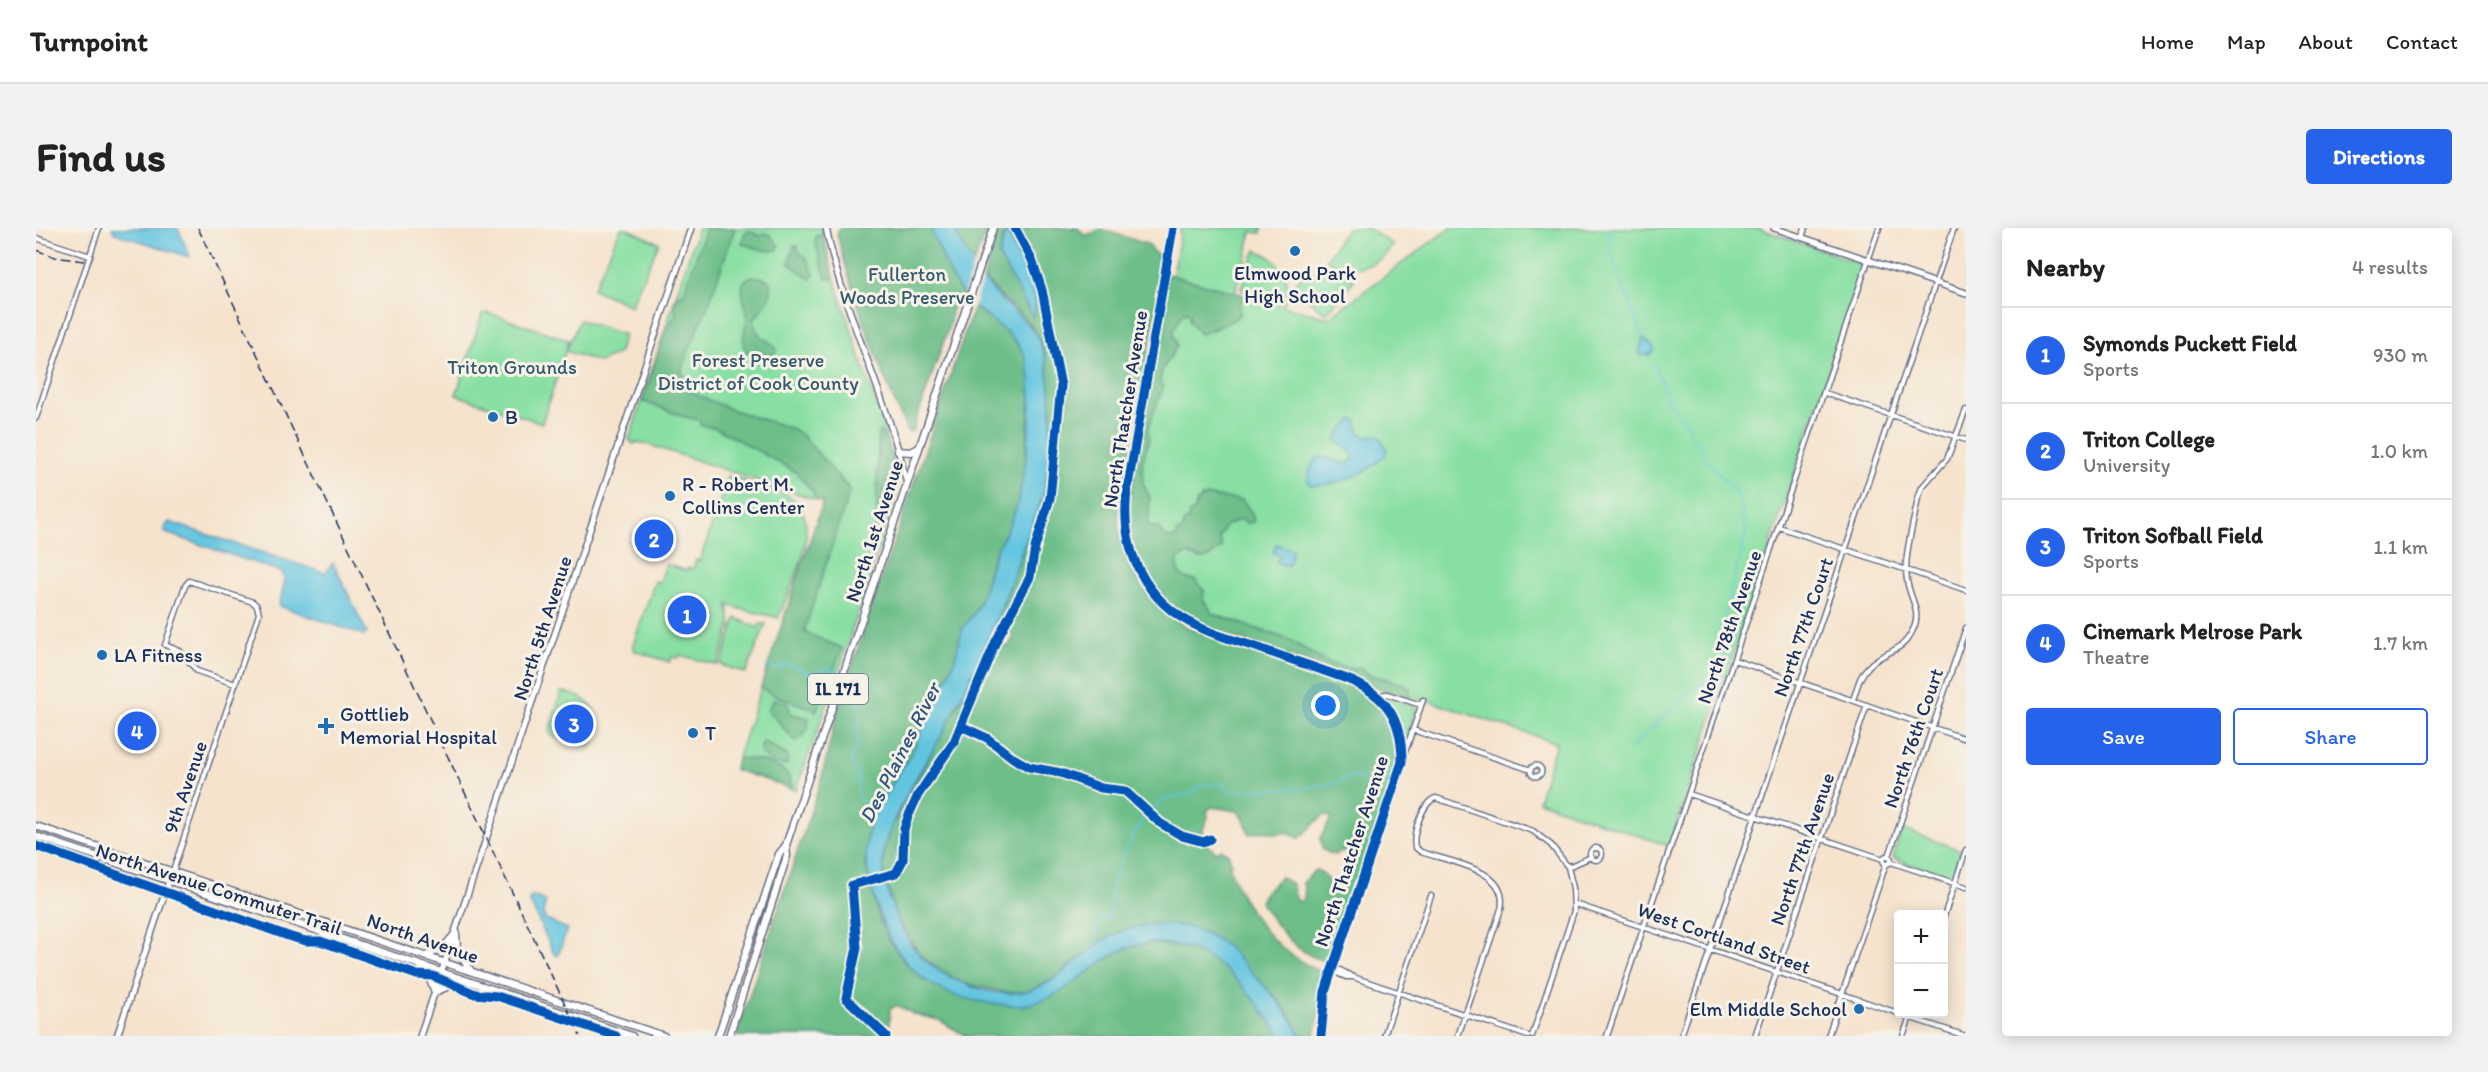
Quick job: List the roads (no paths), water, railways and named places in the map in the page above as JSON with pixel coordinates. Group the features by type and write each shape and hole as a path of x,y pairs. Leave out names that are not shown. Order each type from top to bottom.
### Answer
{"main road":[{"name":"North 1st Avenue","path":"717,1036 779,854 786,845 993,228"},
{"path":"898,451 911,452 919,448"},
{"name":"North Avenue","path":"36,826 664,1036"},
{"name":"North Avenue","path":"36,836 632,1036"},
{"name":"North 1st Avenue","path":"729,1036 787,856 786,845"},
{"path":"422,956 437,952 456,934"},
{"path":"456,934 460,957 473,973"},
{"path":"414,963 427,973 435,992 458,982 478,984"}],"street":[{"path":"36,418 99,228"},
{"name":"North 5th Avenue","path":"420,1036 691,228"},
{"path":"826,228 839,280 898,451 907,484"},
{"name":"North Thatcher Avenue","path":"1173,228 1126,491 1125,526 1135,564 1154,595 1184,620 1210,632 1347,679 1376,695 1395,719 1402,742 1402,762 1325,992 1321,1036"},
{"path":"1774,228 1966,293"},
{"path":"1802,238 1805,228"},
{"name":"North 78th Avenue","path":"1607,1036 1879,228"},
{"name":"North 77th Court","path":"1681,1036 1953,228"},
{"path":"36,238 90,256"},
{"path":"1825,393 1966,440"},
{"path":"1853,700 1860,679 1869,666 1899,648 1915,624 1917,612 1905,570 1920,491 1932,474 1944,464 1957,437 1966,410"},
{"path":"1779,527 1966,590"},
{"name":"9th Avenue","path":"117,1036 236,684 259,614 253,602 189,581 185,586 165,645 180,651 197,671 236,684"},
{"name":"North 76th Court","path":"1888,856 1966,628"},
{"path":"1734,660 1966,739"},
{"path":"1376,695 1387,694 1422,703 1402,762"},
{"name":"North 77th Avenue","path":"1755,1036 1867,705"},
{"path":"1413,730 1531,770"},
{"path":"1689,794 1966,888"},
{"path":"1332,970 1346,977 1353,977 1399,992 1465,1014 1530,1036 1575,904 1568,867 1551,845 1533,831 1436,798 1431,799 1425,805 1414,838 1415,847 1421,852 1490,876 1502,892 1501,909 1465,1014 1458,1036"},
{"path":"1946,910 1966,850"},
{"path":"1883,859 1888,856"},
{"path":"1828,1036 1888,863 1888,856"},
{"path":"1568,867 1591,857"},
{"path":"1384,1036 1431,896"},
{"name":"West Cortland Street","path":"1575,904 1894,1011"},
{"path":"1903,1036 1909,1018"},
{"name":"West Cortland Street","path":"1918,1018 1966,1036"}],"water":[{"path":"112,228 178,228 190,257 114,233"},
{"path":"930,228 954,228 972,262 994,292 1032,329 1042,348 1049,376 1051,428 1043,494 1002,606 964,692 901,805 888,834 883,856 884,872 889,897 899,923 908,940 920,955 944,974 975,987 1007,993 1023,992 1047,983 1091,949 1122,931 1164,924 1193,929 1218,940 1235,954 1282,1006 1301,1036 1281,1036 1257,1003 1229,973 1196,951 1177,945 1155,943 1137,945 1107,959 1049,998 1028,1004 1011,1005 965,998 944,991 910,967 897,951 887,933 867,869 868,833 882,800 915,747 951,670 963,628 979,604 996,552 1016,508 1024,474 1029,429 1030,384 1028,366 1023,352 1011,336 964,296 949,271"},
{"path":"1005,233 1010,237 1032,287 1035,297 1033,317 999,256"},
{"path":"1643,338 1654,347 1654,351 1649,355 1639,353"},
{"path":"1353,419 1357,422 1358,430 1365,437 1375,435 1380,437 1387,449 1386,454 1362,473 1331,484 1311,485 1308,481 1309,471 1316,459 1322,457 1346,464 1353,460 1353,454 1336,440 1340,432"},
{"path":"169,522 325,573 333,563 367,633 364,635 279,606 285,579 282,572 166,533 163,530"},
{"path":"1276,544 1293,550 1288,566 1276,562 1281,555 1273,553"},
{"path":"532,896 546,901 543,913 545,919 567,929 558,956 554,954 529,900"}],"waterway":[{"path":"1609,228 1611,255 1643,338"},
{"path":"1629,750 1677,703 1701,684 1722,673 1724,666 1722,625 1746,534 1738,498 1732,488 1707,461 1700,446 1669,400 1653,363"},
{"path":"766,666 779,669 783,665 796,666 810,674 827,667 837,672"},
{"name":"Des Plaines River","path":"851,677 859,671 864,675 856,743 858,747 851,759 858,776 858,796 864,805 878,813"},
{"path":"1150,812 1164,799 1189,794 1204,783 1210,787 1216,783 1223,784 1230,791 1304,788 1337,783 1350,776 1389,781"},
{"path":"1098,943 1096,928 1102,918 1111,916 1110,891 1116,872 1147,815"}],"railway":[{"path":"198,228 580,1036"},
{"path":"36,250 55,257 84,261"}],"place":[{"name":"Elmwood Park High School","path":"1295,251"},
{"name":"B","path":"493,417"},
{"name":"R - Robert M. Collins Center","path":"670,496"},
{"name":"Triton College","path":"654,539"},
{"name":"Symonds Puckett Field","path":"687,615"},
{"name":"LA Fitness","path":"102,655"},
{"name":"Triton Sofball Field","path":"574,724"},
{"name":"Gottlieb Memorial Hospital","path":"326,726"},
{"name":"Cinemark Melrose Park","path":"137,731"},
{"name":"T","path":"693,733"},
{"name":"Elm Middle School","path":"1859,1009"}],"park label":[{"name":"Fullerton Woods Preserve","path":"907,286"},
{"name":"Triton Grounds","path":"512,367"},
{"name":"Forest Preserve District of Cook County","path":"758,372"}]}
